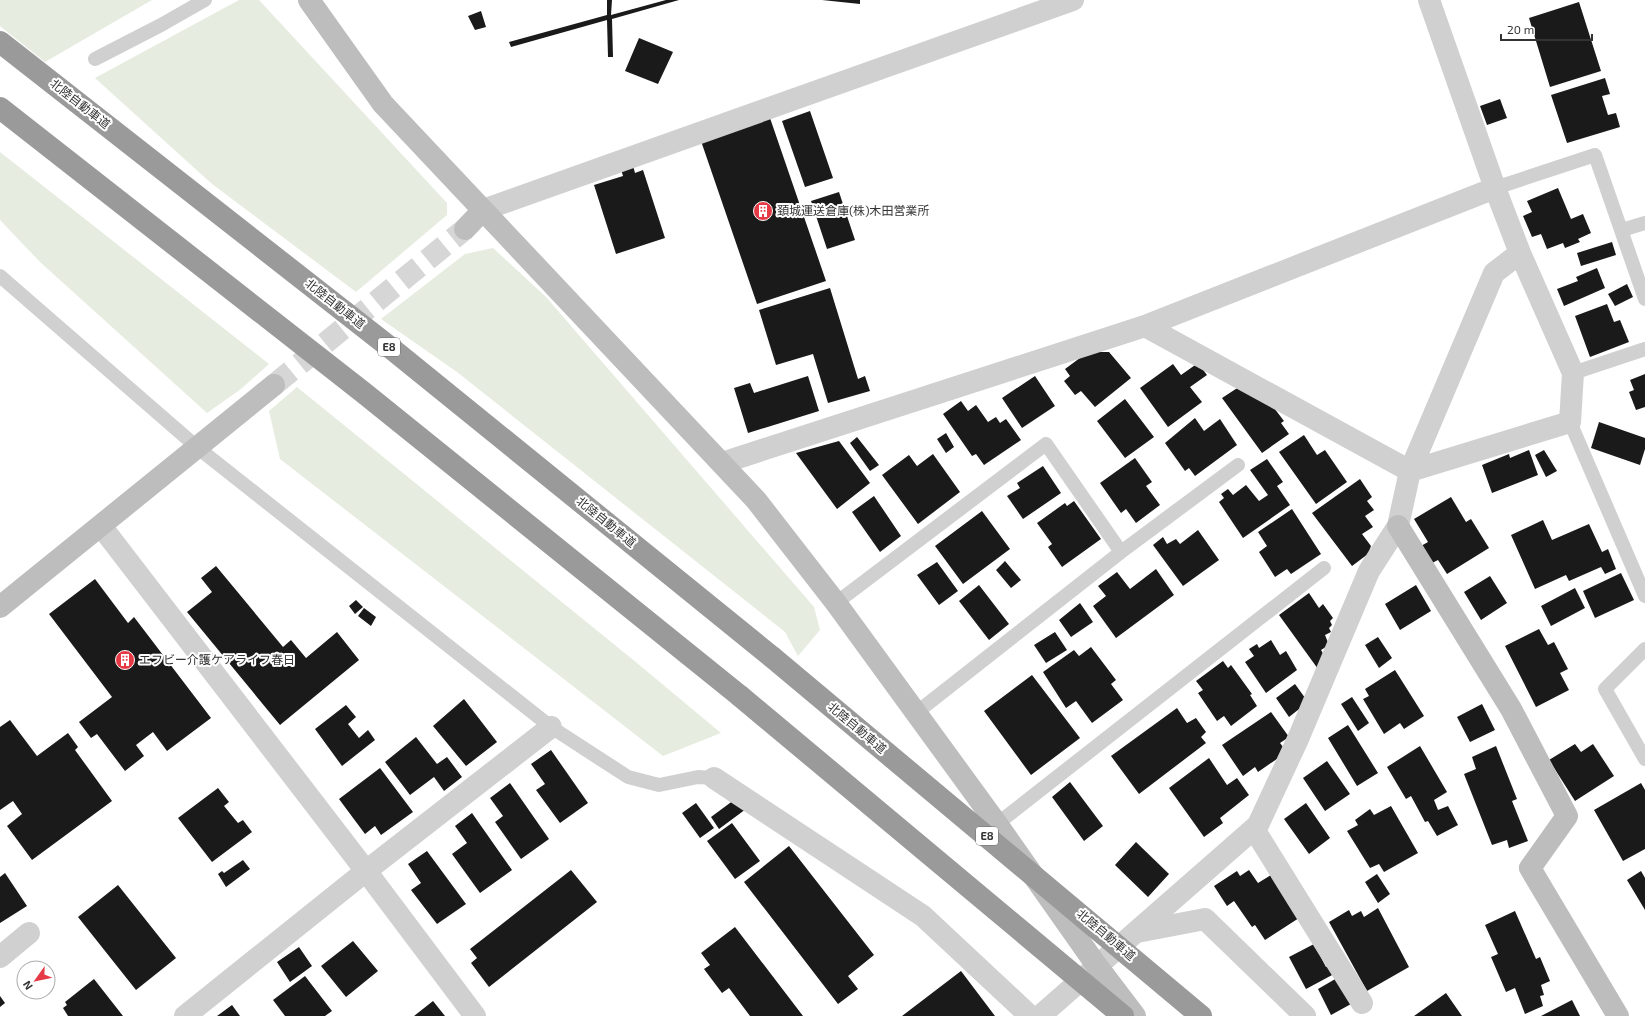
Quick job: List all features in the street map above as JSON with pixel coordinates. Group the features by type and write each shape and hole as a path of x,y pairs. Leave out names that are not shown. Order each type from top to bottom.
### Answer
{"highway":[{"name":"北陸自動車道","path":"0,42 392,349 772,657 1201,1016"},
{"path":"0,108 364,393 740,696 1123,1016"}],"street":[{"path":"308,0 383,104 756,500 836,603 997,824 1097,966 1135,1016"},
{"path":"464,228 483,210 1073,0"},
{"path":"1145,326 1410,471 1570,422 1573,373 1520,253 1495,188 1430,0"},
{"path":"722,463 1145,326 1495,188"},
{"path":"1040,1016 1258,825 1298,739 1370,571 1398,526 1410,471 1494,273 1520,253"},
{"path":"0,607 274,385"},
{"path":"100,526 366,871 475,1016"},
{"path":"1398,526 1511,709 1567,816 1530,868 1618,1016"},
{"path":"185,1016 366,871 551,727"},
{"path":"714,778 924,916 1030,1016"},
{"path":"1254,828 1362,1003"},
{"path":"1137,932 1206,918 1305,1016"},
{"path":"0,958 29,933"}],"lane":[{"path":"95,59 162,25 205,0"},
{"path":"1495,188 1595,155 1645,299"},
{"path":"1622,230 1645,223"},
{"path":"0,276 198,448 551,727 628,777 659,785 698,777 714,778"},
{"path":"1573,373 1645,349"},
{"path":"1570,422 1645,596"},
{"path":"836,603 1046,444 1121,552"},
{"path":"916,713 1121,552 1238,465"},
{"path":"997,824 1324,568"},
{"path":"1645,649 1605,689 1645,760"}],"shaded area":[{"path":"0,0 152,0 45,62 0,26"},
{"path":"239,0 259,0 447,203 447,215 356,292 212,184 95,78"},
{"path":"0,152 269,364 241,389 207,413 40,262 0,220"},
{"path":"493,248 546,297 814,607 820,630 798,656 785,632 457,372 381,319 465,254"},
{"path":"297,387 721,733 663,756 280,459 269,411"}],"building":[{"path":"607,0 612,0 611,15 666,0 679,0 612,19 613,57 608,57 607,20 511,47 509,42 607,15"},
{"path":"822,0 860,0 860,4"},
{"path":"1579,2 1601,71 1550,87 1529,18"},
{"path":"481,11 486,27 475,30 468,16"},
{"path":"639,38 673,52 658,84 625,71"},
{"path":"1605,78 1610,94 1602,96 1608,115 1616,113 1620,127 1567,143 1551,95"},
{"path":"1500,99 1507,118 1487,125 1480,106"},
{"path":"810,111 833,178 805,187 782,121"},
{"name":"頚城運送倉庫(株)木田営業所","path":"770,118 826,281 757,304 701,141"},
{"path":"632,162 635,173 643,170 665,238 616,254 594,185 623,176 620,166"},
{"path":"1558,188 1571,219 1583,214 1591,233 1578,239 1580,242 1565,248 1563,243 1547,249 1541,234 1532,237 1523,216 1532,212 1527,201"},
{"path":"839,192 855,240 827,249 811,201"},
{"path":"1612,242 1616,255 1581,266 1577,253"},
{"path":"1597,268 1605,288 1564,306 1557,289 1578,281 1576,277"},
{"path":"1627,284 1633,297 1615,306 1608,294"},
{"path":"830,288 858,379 865,376 870,391 828,403 813,354 776,365 759,310"},
{"path":"1607,304 1614,322 1620,320 1629,342 1590,357 1575,316"},
{"path":"1088,352 1109,352 1131,378 1095,407 1081,391 1075,395 1064,381 1070,376 1065,369"},
{"path":"1198,363 1207,375 1190,387 1202,402 1168,427 1140,388 1173,364 1181,375"},
{"path":"1645,374 1645,407 1636,410 1629,392 1634,390 1630,380"},
{"path":"808,376 819,411 748,433 734,388 750,383 754,393"},
{"path":"1035,376 1055,406 1022,428 1002,398"},
{"path":"1245,383 1261,391 1284,421 1281,423 1289,434 1262,453 1222,398"},
{"path":"1125,399 1154,437 1125,458 1097,421"},
{"path":"961,401 968,411 976,405 988,422 996,417 1000,423 1006,419 1021,440 984,465 976,454 972,456 943,414"},
{"path":"1195,418 1204,431 1220,419 1237,445 1195,476 1189,468 1185,471 1165,443"},
{"path":"1599,422 1645,438 1645,449 1640,465 1591,448"},
{"path":"946,433 954,447 946,453 937,439"},
{"path":"1304,435 1317,455 1325,450 1347,482 1316,504 1279,452"},
{"path":"857,437 879,465 870,471 850,443"},
{"path":"839,441 870,483 837,509 796,453"},
{"path":"1529,450 1538,475 1492,493 1482,465 1509,454 1510,458"},
{"path":"1544,450 1557,471 1546,477 1535,455"},
{"path":"933,454 960,492 918,524 882,475 909,455 917,466"},
{"path":"1135,458 1152,482 1146,486 1160,505 1136,523 1126,509 1121,513 1100,483"},
{"path":"1267,459 1283,482 1277,486 1290,505 1243,538 1219,502 1224,498 1221,494 1228,489 1233,495 1246,485 1259,501 1268,495 1250,470"},
{"path":"1043,466 1061,493 1023,519 1007,496 1020,488 1017,483"},
{"path":"1360,479 1372,497 1367,501 1374,510 1365,516 1373,527 1362,534 1371,546 1368,554 1352,566 1312,513"},
{"path":"874,496 901,536 880,552 852,512"},
{"path":"1451,497 1466,522 1471,519 1489,548 1447,574 1438,560 1432,563 1421,546 1428,542 1414,519"},
{"path":"1074,501 1101,539 1062,567 1048,547 1052,544 1037,523 1065,503 1067,506"},
{"path":"1292,509 1321,554 1291,574 1287,569 1275,577 1259,552 1267,546 1258,532"},
{"path":"982,511 1010,549 963,584 935,546"},
{"path":"1543,520 1552,540 1589,524 1602,552 1608,549 1616,569 1605,574 1601,567 1569,581 1566,575 1535,589 1511,535"},
{"path":"1198,530 1219,560 1183,586 1153,545 1163,537 1167,544 1176,539 1180,544"},
{"path":"1005,561 1021,580 1011,588 996,570"},
{"path":"937,562 958,591 939,605 917,575"},
{"path":"216,566 283,647 291,640 306,658 337,632 359,660 280,725 187,612 212,592 201,578"},
{"path":"1156,569 1174,595 1116,638 1093,606 1106,596 1098,586 1117,572 1130,589"},
{"path":"1621,573 1634,600 1595,618 1583,591"},
{"path":"1490,576 1507,603 1481,620 1464,592"},
{"name":"エフビー介護ケアライフ春日","path":"95,579 128,623 134,617 211,718 167,751 153,732 136,745 144,756 125,771 97,734 91,738 79,722 112,697 49,614"},
{"path":"979,585 1009,624 989,640 959,601"},
{"path":"1416,585 1431,611 1400,630 1385,604"},
{"path":"1575,588 1585,608 1551,626 1541,606"},
{"path":"1309,593 1319,608 1323,604 1333,618 1330,621 1332,625 1329,628 1331,632 1325,635 1329,645 1321,650 1327,660 1318,669 1279,615"},
{"path":"356,600 363,607 355,614 349,606"},
{"path":"1080,603 1093,622 1071,637 1059,620"},
{"path":"364,608 376,617 371,626 358,616"},
{"path":"1539,629 1548,645 1554,642 1568,669 1560,673 1569,690 1536,707 1505,646"},
{"path":"1055,632 1067,650 1046,663 1034,645"},
{"path":"1378,637 1392,658 1379,668 1365,645"},
{"path":"1271,640 1280,655 1286,651 1297,670 1266,693 1245,662 1254,656 1249,649 1257,644 1259,648"},
{"path":"1091,647 1116,680 1111,684 1123,700 1092,723 1076,701 1066,708 1043,672 1074,650 1079,656"},
{"path":"1223,661 1228,668 1231,665 1252,694 1250,695 1257,706 1231,726 1224,716 1217,721 1198,693 1203,690 1196,681"},
{"path":"1395,670 1424,716 1404,729 1400,723 1384,734 1363,699 1369,696 1365,689"},
{"path":"1032,675 1080,738 1031,775 984,711"},
{"path":"1295,684 1308,702 1289,717 1276,698"},
{"path":"1352,697 1369,723 1358,731 1341,704"},
{"path":"464,699 497,742 466,766 433,726"},
{"path":"1482,704 1495,730 1470,742 1457,717"},
{"path":"346,705 356,717 348,724 359,738 368,730 375,740 342,766 315,729"},
{"path":"1177,708 1187,723 1196,718 1206,732 1201,737 1206,743 1139,794 1111,756"},
{"path":"1271,712 1289,737 1280,743 1287,752 1258,772 1255,767 1243,776 1222,745"},
{"path":"10,720 37,756 68,733 78,747 75,750 112,801 32,860 7,826 22,814 13,801 0,810 0,727"},
{"path":"1348,725 1378,773 1357,786 1328,738"},
{"path":"416,737 437,764 447,757 462,777 444,791 434,777 410,795 385,762"},
{"path":"1575,744 1581,752 1593,744 1614,776 1575,801 1549,760"},
{"path":"1420,746 1447,792 1434,800 1438,810 1448,806 1458,825 1437,836 1428,821 1425,822 1411,796 1406,799 1387,767"},
{"path":"1496,746 1517,799 1512,801 1528,841 1509,848 1507,840 1492,845 1464,774 1476,769 1472,757"},
{"path":"551,750 588,803 560,823 536,790 545,784 531,764"},
{"path":"1209,758 1227,785 1237,778 1249,795 1220,818 1223,823 1204,837 1169,788"},
{"path":"1327,761 1350,794 1325,811 1303,778"},
{"path":"380,768 413,812 381,835 375,826 365,834 339,799"},
{"path":"1070,782 1103,826 1084,841 1052,797"},
{"path":"510,783 549,839 521,859 495,822 503,816 490,798"},
{"path":"1641,783 1645,790 1645,849 1623,861 1594,810"},
{"path":"218,788 229,802 224,806 238,823 243,820 252,832 212,862 178,818"},
{"path":"738,797 746,809 719,829 711,817"},
{"path":"696,803 714,828 700,838 682,813"},
{"path":"1306,803 1330,838 1309,854 1284,819"},
{"path":"1391,806 1418,853 1384,872 1379,864 1370,868 1347,831 1358,825 1355,820 1370,809 1374,815"},
{"path":"472,813 512,870 480,893 452,854 467,843 455,826"},
{"path":"732,823 760,861 735,879 707,841"},
{"path":"1136,842 1169,874 1148,897 1115,865"},
{"path":"789,846 874,955 848,976 858,989 838,1004 744,882"},
{"path":"427,851 466,904 437,924 411,890 421,883 408,864"},
{"path":"243,860 250,869 226,887 218,874 222,871 224,873"},
{"path":"571,870 597,902 489,987 471,963 477,958 470,949"},
{"path":"1249,870 1258,883 1271,875 1299,918 1265,940 1255,925 1252,927 1234,901 1227,906 1214,886 1237,871 1240,876"},
{"path":"1641,871 1645,878 1645,910 1627,880"},
{"path":"5,873 27,906 0,923 0,877"},
{"path":"1377,874 1390,894 1378,903 1365,882"},
{"path":"118,885 176,958 136,990 78,917"},
{"path":"1378,908 1409,967 1367,991 1329,922 1349,910 1352,916 1361,911 1364,917"},
{"path":"1515,911 1536,959 1540,957 1550,981 1541,985 1544,995 1540,996 1543,1006 1525,1014 1515,988 1506,992 1491,957 1498,954 1485,925"},
{"path":"735,927 803,1016 750,1016 729,988 722,993 704,969 710,965 701,953"},
{"path":"353,941 378,971 346,997 321,966"},
{"path":"1314,944 1326,967 1330,965 1334,974 1306,989 1289,957"},
{"path":"299,947 312,966 290,982 277,962"},
{"path":"961,971 995,1016 902,1016"},
{"path":"305,976 332,1011 325,1016 285,1016 273,1000"},
{"path":"1337,978 1351,1004 1331,1015 1318,989"},
{"path":"94,979 123,1016 68,1016 63,1008 67,1005 65,1002"},
{"path":"1446,993 1462,1016 1414,1016"},
{"path":"0,996 5,1003 0,1007"},
{"path":"1572,1000 1580,1016 1541,1016"},
{"path":"433,1001 445,1016 414,1016"},
{"path":"232,1005 240,1016 217,1016"}],"tunnel":[{"path":"274,385 465,229"}],"place":[{"name":"頚城運送倉庫(株)木田営業所","path":"763,211"},
{"name":"エフビー介護ケアライフ春日","path":"125,660"}]}
